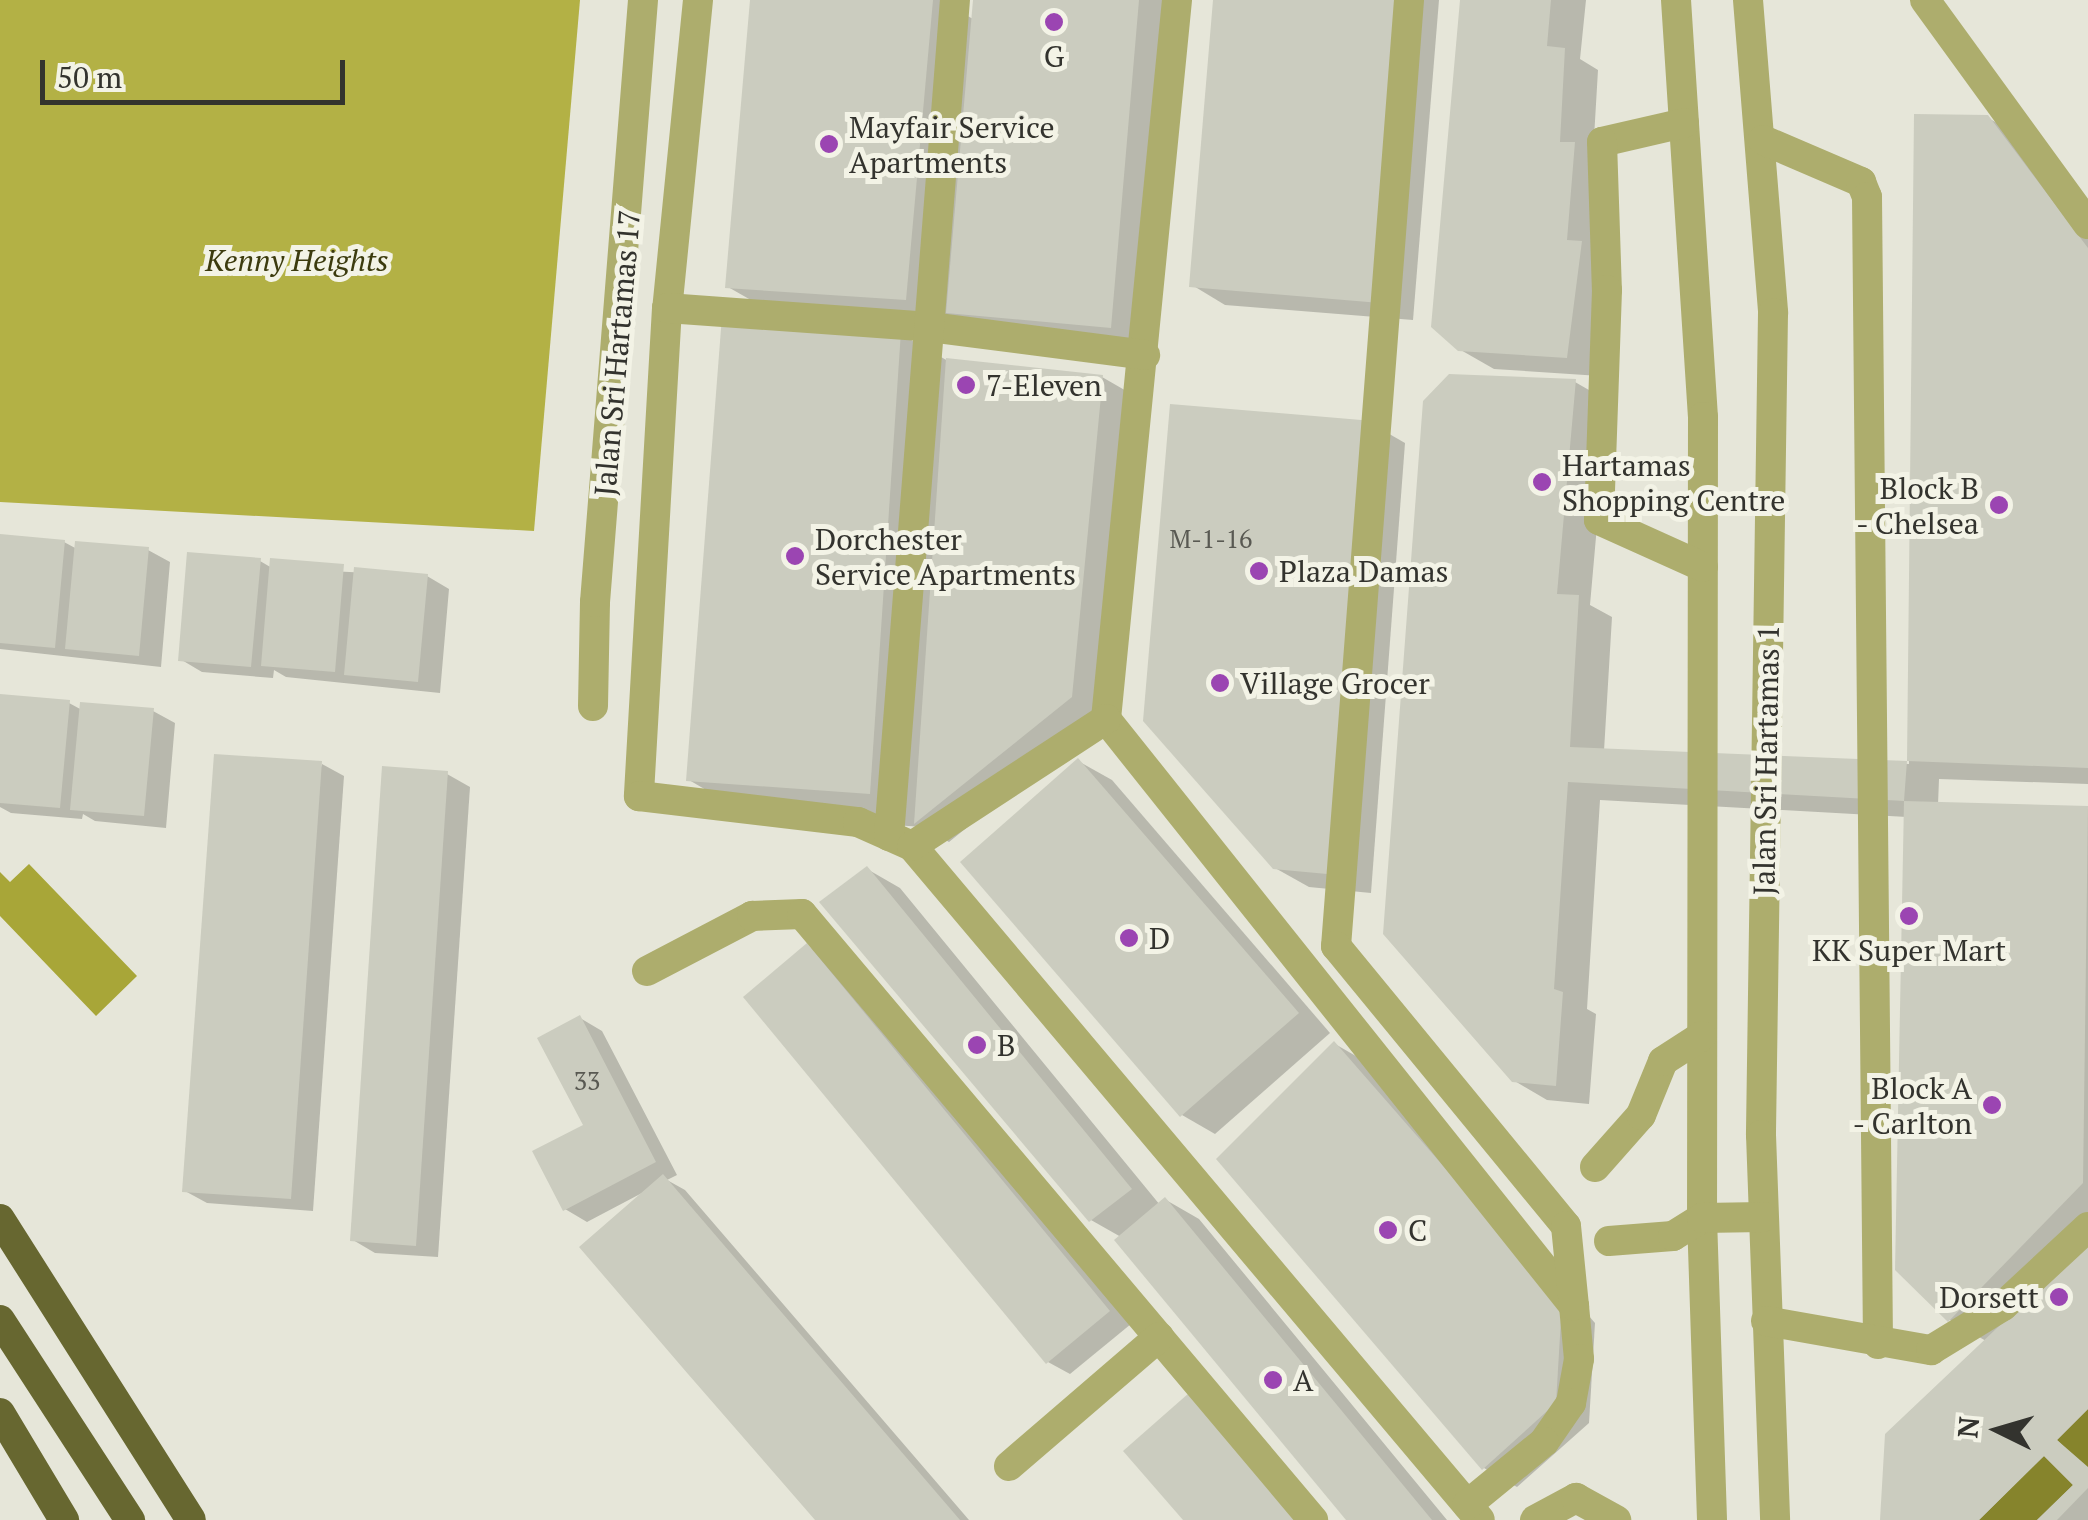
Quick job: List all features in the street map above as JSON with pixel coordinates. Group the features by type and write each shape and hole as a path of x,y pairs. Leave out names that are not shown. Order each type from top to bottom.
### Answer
{"highway":[{"path":"0,1219 191,1520"},
{"path":"0,1320 130,1520"},
{"path":"0,1414 64,1520"}],"street":[{"name":"Jalan Sri Hartamas 17","path":"594,706 595,602 621,326 643,0"},
{"path":"698,0 667,309 639,796 858,822 900,841 1474,1514 1544,1442 1571,1403 1579,1359 1566,1226 1336,946 1409,0"},
{"path":"900,841 930,327 955,0"},
{"path":"1177,0 1145,355 1106,719 1574,1306"},
{"name":"Jalan Sri Hartamas 1","path":"1676,0 1703,417 1702,1218 1712,1520"},
{"name":"Jalan Sri Hartamas 1","path":"1748,0 1773,314 1763,1217 1776,1520"},
{"path":"1925,0 2088,224"},
{"path":"1684,123 1602,142 1607,290 1599,520 1703,567"},
{"path":"1762,140 1861,182 1867,197 1878,1344"},
{"path":"624,285 667,309"},
{"path":"621,326 667,309 930,327 1145,355"},
{"path":"900,841 1106,719"},
{"path":"647,971 752,916 802,914 1313,1520"},
{"path":"1596,1167 1641,1116 1663,1062 1702,1036"},
{"path":"1608,1241 1673,1236 1702,1218 1763,1217"},
{"path":"1766,1321 1878,1344 1931,1350 2002,1306 2088,1227"},
{"path":"1009,1466 1159,1338"},
{"path":"1535,1520 1576,1498 1616,1520"}],"green space":[{"name":"Kenny Heights","path":"0,0 580,0 534,531 0,502"}],"shaded area":[{"path":"29,864 137,976 96,1016 0,916 0,872 10,882"},
{"path":"2088,1409 2088,1467 2086,1469 2057,1440"},
{"path":"2044,1456 2073,1485 2037,1520 1979,1520"}],"building":[{"name":"Mayfair Service Apartments","path":"750,0 933,0 906,300 725,288"},
{"path":"973,0 1139,0 1111,328 946,313"},
{"path":"1213,0 1404,0 1380,303 1189,287"},
{"path":"1460,0 1551,0 1547,46 1565,48 1560,142 1575,142 1567,240 1582,241 1567,358 1458,351 1431,327"},
{"name":"Block B - Chelsea","path":"1914,114 1988,115 2088,248 2088,768 1907,761"},
{"name":"Dorchester Service Apartments","path":"722,316 901,331 870,794 686,781"},
{"path":"946,358 1103,375 1072,697 914,824"},
{"path":"1449,374 1576,379 1557,594 1579,595 1570,747 1907,761 1904,801 1568,782 1554,989 1563,992 1556,1086 1512,1082 1383,934 1423,401"},
{"name":"Plaza Damas","path":"1170,404 1373,421 1338,875 1273,869 1143,721"},
{"path":"0,534 65,540 55,648 0,643"},
{"path":"75,541 149,547 139,656 65,649"},
{"path":"187,552 261,558 251,667 178,661"},
{"path":"270,558 344,564 335,672 261,666"},
{"path":"354,567 428,574 418,682 344,675"},
{"path":"0,694 70,700 60,808 0,803"},
{"path":"80,702 154,708 144,816 70,810"},
{"path":"214,754 322,761 291,1199 182,1192"},
{"name":"D","path":"1078,758 1299,1013 1180,1117 960,862"},
{"path":"382,766 448,771 416,1246 350,1241"},
{"name":"Block A - Carlton","path":"1904,801 2088,806 2083,1183 1948,1322 1895,1270"},
{"name":"B","path":"867,866 1132,1189 1089,1222 819,902"},
{"path":"807,943 1110,1311 1046,1364 743,997"},
{"path":"580,1015 656,1162 563,1211 532,1151 583,1125 537,1038"},
{"name":"C","path":"1334,1041 1562,1302 1556,1403 1482,1470 1216,1159"},
{"path":"663,1174 960,1520 815,1520 688,1374 579,1247"},
{"name":"A","path":"1165,1197 1432,1520 1346,1520 1114,1240"},
{"path":"2088,1242 2088,1409 2057,1440 2088,1467 2088,1488 2057,1520 2037,1520 2073,1485 2044,1456 1979,1520 1880,1520 1885,1434"},
{"path":"1189,1393 1299,1520 1183,1520 1123,1451"}],"place":[{"name":"G","path":"1054,22"},
{"name":"Mayfair Service Apartments","path":"829,144"},
{"name":"7-Eleven","path":"966,385"},
{"name":"Hartamas Shopping Centre","path":"1542,482"},
{"name":"Block B - Chelsea","path":"1999,505"},
{"name":"Dorchester Service Apartments","path":"795,556"},
{"name":"Plaza Damas","path":"1259,571"},
{"name":"Village Grocer","path":"1220,683"},
{"name":"KK Super Mart","path":"1909,916"},
{"name":"D","path":"1129,938"},
{"name":"B","path":"977,1045"},
{"name":"Block A - Carlton","path":"1992,1105"},
{"name":"C","path":"1388,1230"},
{"name":"Dorsett","path":"2059,1297"},
{"name":"A","path":"1273,1380"}]}
